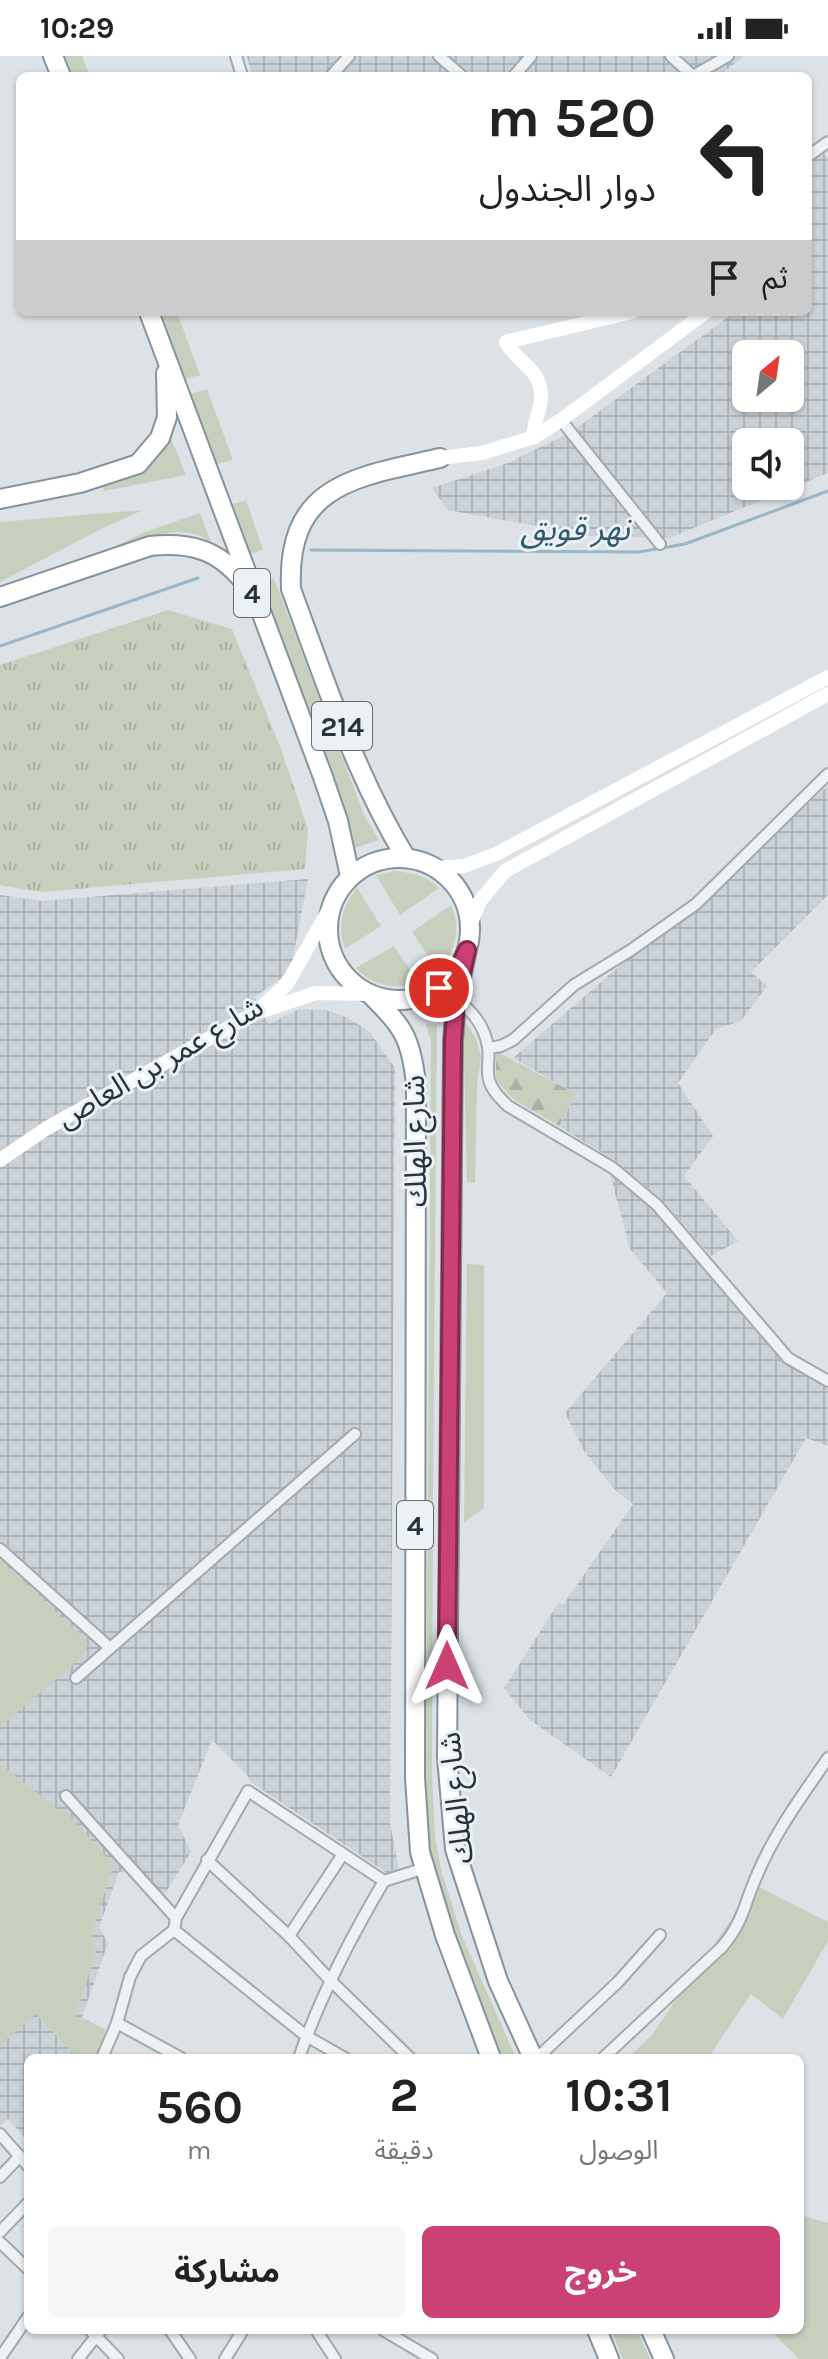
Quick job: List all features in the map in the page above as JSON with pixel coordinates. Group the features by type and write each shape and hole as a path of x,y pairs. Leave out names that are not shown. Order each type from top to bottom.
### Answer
{"highway":[{"name":"4","path":"150,316 323,777 338,821 350,876"},
{"path":"0,499 80,483 138,464 160,438 167,417 165,355"},
{"name":"214","path":"406,858 359,772 291,589 291,560 297,534 308,513 323,495 366,475 440,458"},
{"path":"0,597 150,546 189,544 204,549 231,567 255,600"},
{"path":"406,858 436,868 460,892 467,908 470,925 467,950 457,971 439,988 417,998 393,1000 370,994 352,983 338,968 330,949 327,928 330,908 338,890 350,876 381,859 406,858"},
{"name":"شارع الهلك","path":"467,950 456,1000 453,1041 447,1757 455,1849 498,1981 533,2054"},
{"name":"شارع الهلك","path":"370,994 406,1034 413,1053 416,1084 415,1778 420,1852 445,1935 490,2054"},
{"path":"599,2334 609,2359"},
{"path":"653,2334 664,2359"}],"main road":[{"path":"534,437 541,400 538,381 506,342 615,316"},
{"path":"440,458 482,453 534,437 701,316"},
{"path":"436,868 464,866 496,854 828,677"},
{"path":"470,925 480,901 505,871 828,694"},
{"name":"شارع عمر بن العاص","path":"0,1160 47,1128 255,1013 287,984 330,908"},
{"path":"255,1013 316,993 370,994"}],"street":[{"path":"335,72 349,56"},
{"path":"439,56 457,72"},
{"path":"517,72 531,56"},
{"path":"671,56 689,72"},
{"path":"700,72 728,56"},
{"path":"561,420 660,544"},
{"path":"489,1048 513,1040 574,985 696,904 828,774"},
{"path":"456,1000 470,1008 483,1030 489,1048 488,1079 497,1095 508,1106 613,1168 657,1205 788,1358 828,1381"},
{"path":"76,1678 355,1434"},
{"path":"0,1549 110,1648"},
{"path":"607,2054 722,1947 737,1929 756,1876 782,1824 828,1758"},
{"path":"104,2054 117,2023 130,1977 141,1956 174,1930 176,1918 248,1791 384,1881"},
{"path":"66,1796 176,1918"},
{"path":"289,1936 343,1854"},
{"path":"207,1860 289,1936 406,2054"},
{"path":"300,2054 331,1981 384,1881 425,1868"},
{"path":"174,1930 306,2036 338,2054"},
{"path":"539,2054 618,1982 660,1935"},
{"path":"117,2023 174,2054"},
{"path":"0,2134 24,2161"},
{"path":"0,2177 20,2156"},
{"path":"0,2232 24,2207"},
{"path":"0,2242 24,2265"},
{"path":"3,2356 24,2323"},
{"path":"78,2359 95,2334"},
{"path":"98,2334 118,2359"},
{"path":"173,2334 190,2359"},
{"path":"225,2359 241,2334"},
{"path":"318,2334 335,2359"},
{"path":"390,2334 404,2342 416,2355 432,2359"},
{"path":"404,2342 409,2334"}],"shaded area":[{"path":"247,56 744,56 724,72 251,72"},
{"path":"823,152 828,158 828,473 804,483 804,428 732,428 732,500 762,500 669,538 592,536 448,510 432,488 508,463 571,432 730,316 812,316 812,161"},
{"path":"828,786 828,895 751,972 767,986 741,1021 716,1029 678,1083 713,1136 684,1176 738,1241 711,1256 662,1200 617,1162 559,1126 576,1094 513,1058"},
{"path":"308,879 292,963 281,978 255,997 269,1024 299,1009 327,1010 348,1018 369,1031 395,1068 390,1823 399,1870 387,1873 252,1783 212,1740 178,1825 191,1852 165,1894 132,1870 119,1872 99,1927 108,1943 82,2017 105,2030 98,2054 24,2054 24,2137 8,2119 0,2126 0,895 42,901"},
{"path":"610,1174 652,1209 782,1362 828,1387 828,1446 806,1438 611,1777 530,1720 504,1688 559,1602 563,1605 633,1504 615,1490 584,1451 565,1413 667,1293 630,1249"}],"green space":[{"path":"65,56 82,56 88,72 71,72"},
{"path":"162,316 178,316 200,375 185,379"},
{"path":"207,389 233,460 217,464 190,394"},
{"path":"170,436 186,475 104,491 103,486 150,462"},
{"path":"246,500 263,550 251,554 233,504"},
{"path":"143,510 101,529 0,582 0,522"},
{"path":"200,513 211,542 200,536 176,532 152,536 116,549 118,545 145,532"},
{"path":"274,579 365,817 379,840 354,848 347,814 261,580"},
{"path":"168,610 232,629 281,749 308,829 305,869 42,892 0,885 0,665"},
{"path":"395,871 424,877 439,888 400,915 376,875"},
{"path":"357,888 381,926 345,949 342,917"},
{"path":"451,905 456,923 455,940 439,972 412,932"},
{"path":"394,946 419,983 385,985 369,979 356,968"},
{"path":"463,1018 476,1039 481,1056 477,1086 475,1183 467,1182"},
{"path":"426,1024 437,1025 432,1773 435,1836 441,1870 462,1936 514,2054 501,2054 459,1949 440,1893 427,1828 431,1043"},
{"path":"496,1051 576,1094 559,1126 513,1099 496,1080"},
{"path":"467,1264 484,1265 484,1508 464,1522"},
{"path":"0,1560 87,1640 84,1655 0,1727"},
{"path":"0,1764 60,1811 64,1809 113,1865 91,1937 96,1952 75,2016 105,2030 98,2054 73,2054 36,2014 0,2045"},
{"path":"755,1885 828,1922 828,1941 783,2019 751,1994 711,2054 632,2054 652,2035"},
{"path":"804,2216 828,2223 828,2359 799,2359 774,2334 804,2334"},
{"path":"613,2334 639,2334 650,2359 623,2359"}],"waterway":[{"name":"نهر قويق","path":"311,550 639,552 685,544 828,491"},
{"name":"نهر قويق","path":"0,646 198,578"}],"route":[{"path":"439,988 457,971 467,950 456,1000 453,1041 447,1666"}]}
